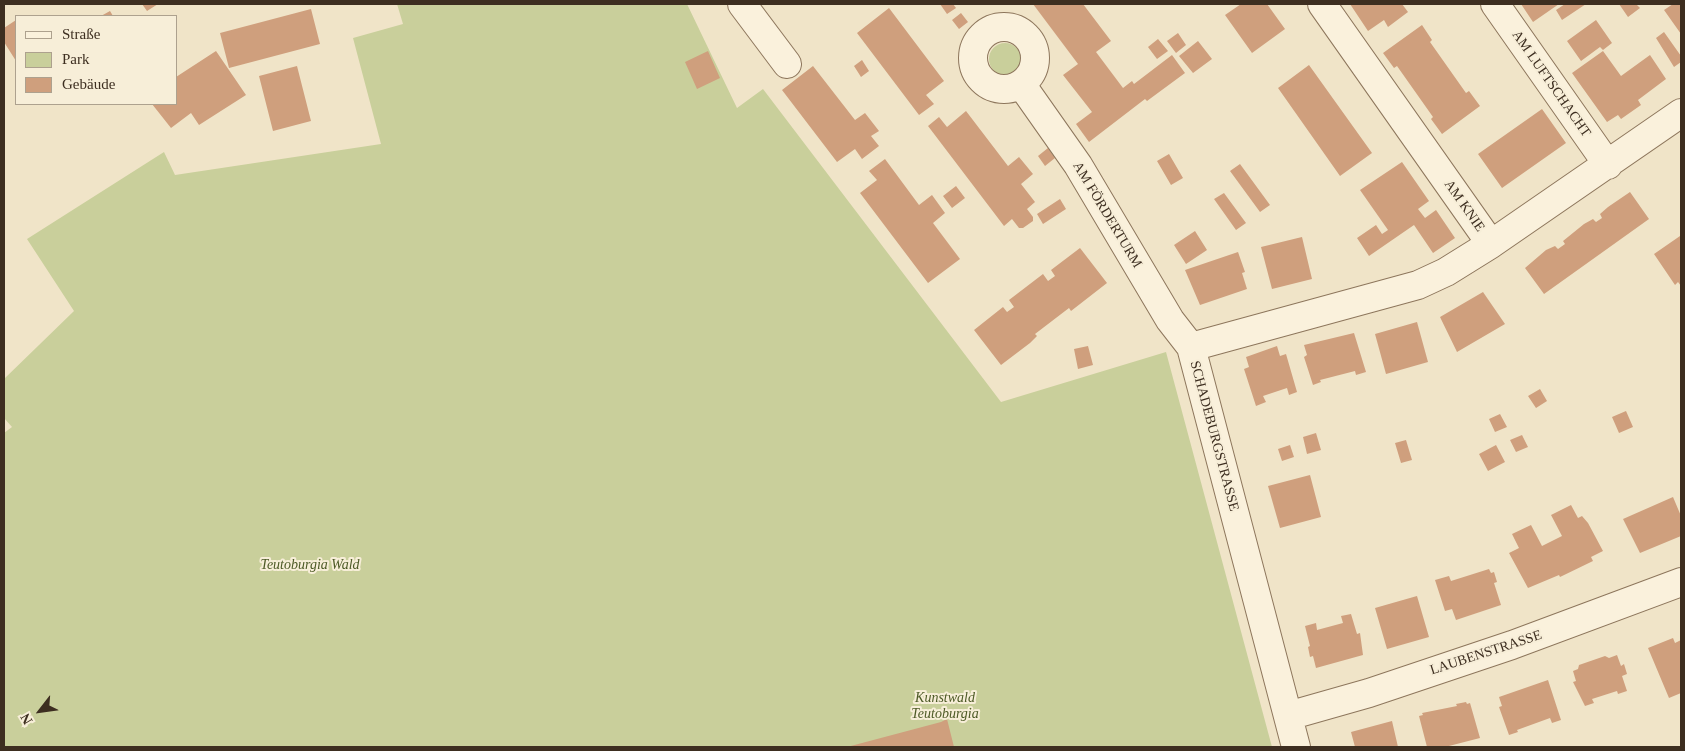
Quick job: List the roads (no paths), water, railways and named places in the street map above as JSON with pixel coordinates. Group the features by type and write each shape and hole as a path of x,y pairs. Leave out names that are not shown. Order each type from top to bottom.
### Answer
{"street":[{"path":"742,4 787,64"},
{"name":"AM KNIE","path":"1322,4 1491,244 1681,113"},
{"name":"AM LUFTSCHACHT","path":"1494,4 1608,165"},
{"name":"AM FÖRDERTURM","path":"1021,84 1088,180 1170,320 1191,347"},
{"name":"SCHADEBURGSTRASSE","path":"1296,747 1191,347 1418,285 1446,272 1491,244"},
{"name":"LAUBENSTRASSE","path":"1288,716 1369,693 1512,645 1616,608 1681,582"}],"park label":[{"name":"Teutoburgia Wald","path":"310,565"},
{"name":"Kunstwald Teutoburgia","path":"945,706"}]}
